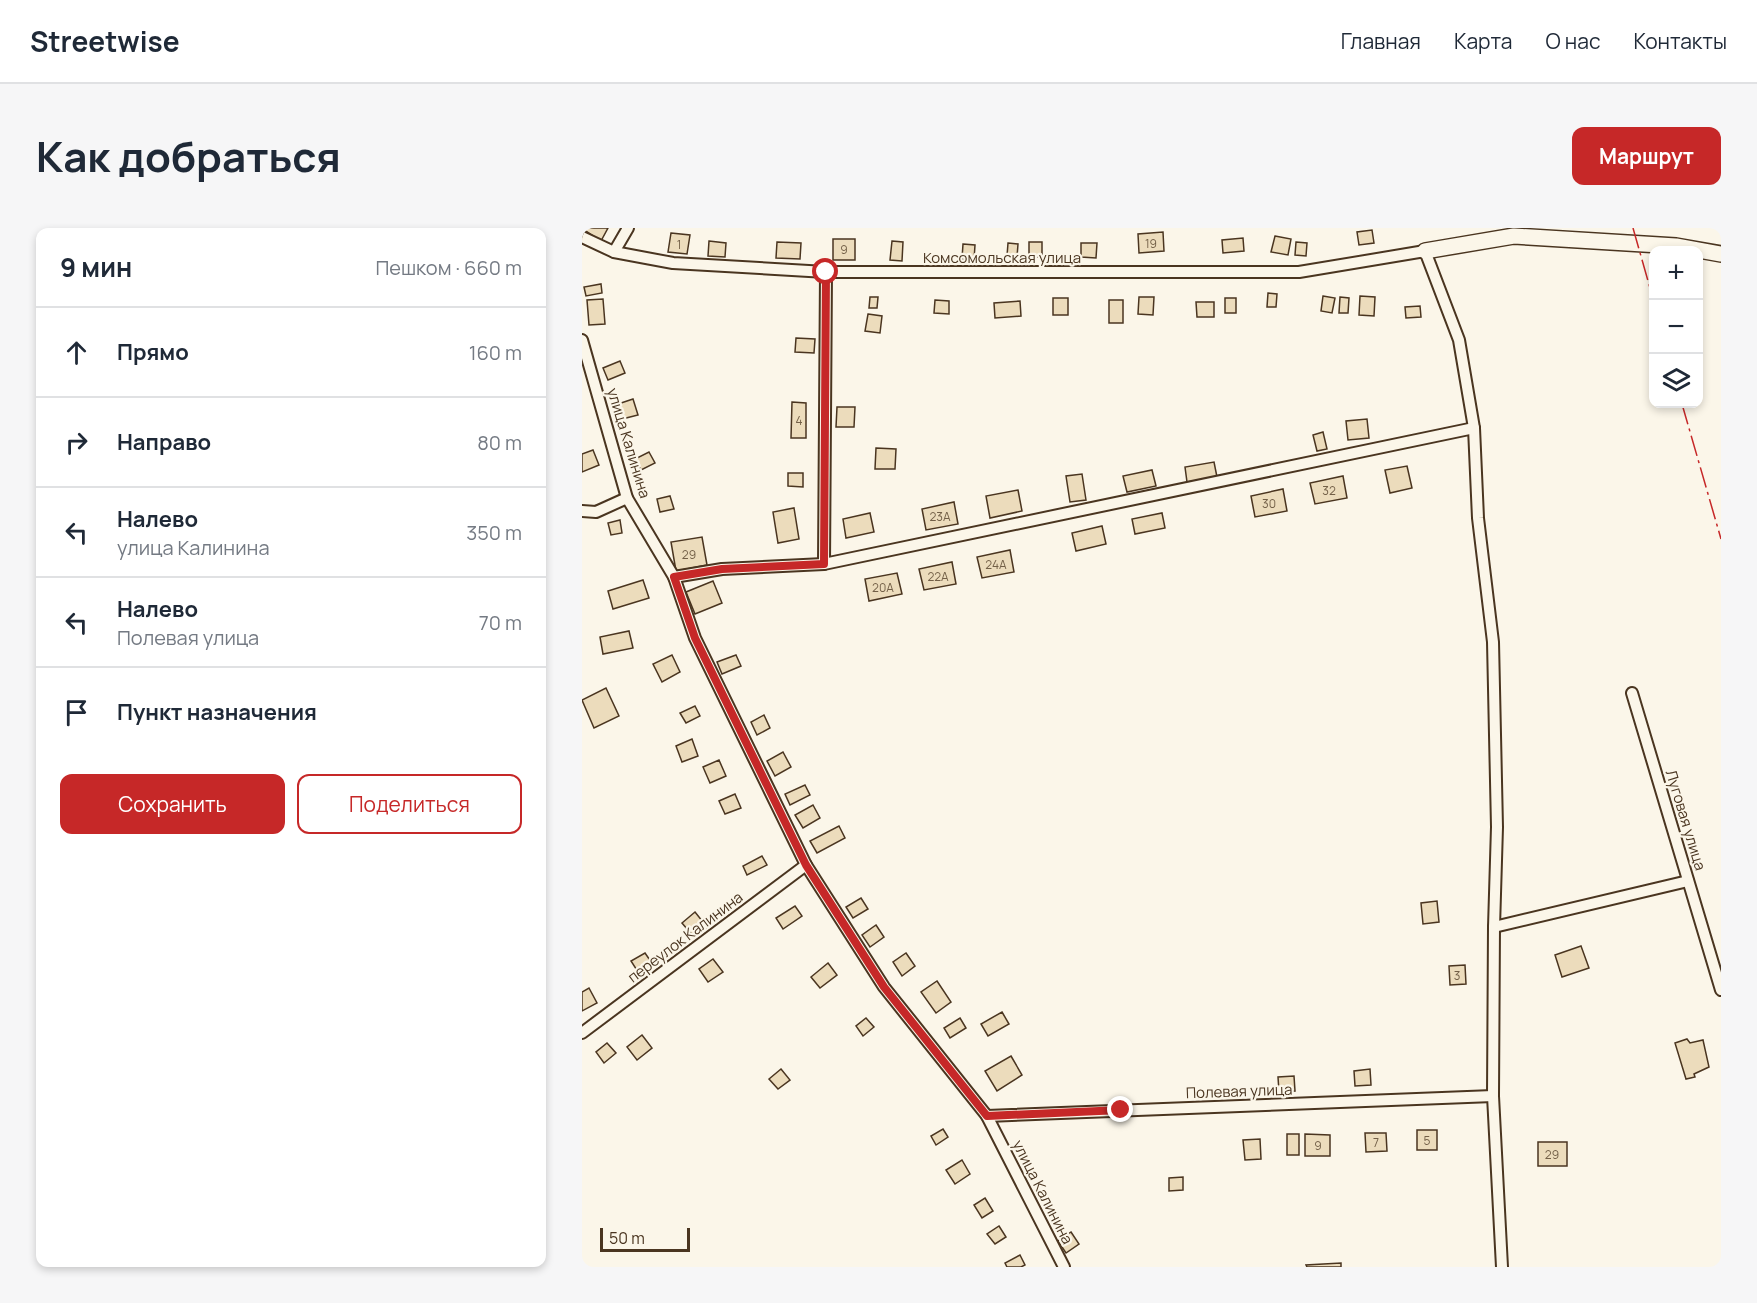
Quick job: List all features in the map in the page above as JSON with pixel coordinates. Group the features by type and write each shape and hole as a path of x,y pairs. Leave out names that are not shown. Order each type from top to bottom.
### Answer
{"street":[{"path":"614,252 628,228"},
{"path":"1502,1267 1493,1096 1497,828 1493,642 1479,518 1474,428 1459,340 1425,251 1514,236 1676,246 1721,254"},
{"name":"Комсомольская улица","path":"582,237 614,252 673,263 826,272 1299,272 1425,251"},
{"path":"824,564 826,272"},
{"name":"улица Калинина","path":"582,340 627,498 674,577 695,638 806,865 884,987 987,1116 1064,1267"},
{"path":"674,577 722,569 824,564 1474,428"},
{"path":"582,511 596,512 627,498"},
{"name":"Луговая улица","path":"1632,693 1721,990"},
{"name":"переулок Калинина","path":"582,1033 806,865"},
{"path":"1494,927 1688,881"},
{"name":"Полевая улица","path":"987,1116 1493,1096"}],"building":[{"path":"583,228 608,228 601,241"},
{"path":"1372,230 1374,243 1359,245 1357,232"},
{"path":"1163,232 1164,251 1139,253 1138,234"},
{"path":"671,233 690,235 687,254 668,252"},
{"path":"1275,236 1291,239 1288,255 1271,252"},
{"path":"1243,238 1244,251 1223,253 1222,240"},
{"path":"833,239 855,239 855,260 833,260"},
{"path":"709,241 726,243 725,257 708,256"},
{"path":"892,241 903,242 902,261 890,260"},
{"path":"777,242 801,243 800,259 776,258"},
{"path":"1029,242 1042,242 1042,257 1029,257"},
{"path":"1296,242 1307,243 1306,256 1295,255"},
{"path":"1008,243 1018,244 1017,257 1007,256"},
{"path":"1081,243 1097,243 1096,258 1081,257"},
{"path":"963,244 975,245 974,260 962,259"},
{"path":"601,284 602,293 586,296 584,287"},
{"path":"1268,293 1277,294 1276,307 1267,307"},
{"path":"1323,296 1335,298 1332,313 1321,311"},
{"path":"1360,296 1375,297 1374,316 1359,315"},
{"path":"870,297 878,297 877,308 869,308"},
{"path":"1139,297 1154,297 1153,315 1138,314"},
{"path":"1340,297 1349,298 1348,313 1339,313"},
{"path":"1053,298 1068,298 1068,315 1053,315"},
{"path":"1225,298 1236,298 1236,313 1225,313"},
{"path":"603,299 605,324 589,325 587,300"},
{"path":"935,300 949,301 949,314 934,313"},
{"path":"1109,300 1123,300 1123,323 1109,323"},
{"path":"1020,301 1021,316 995,318 994,303"},
{"path":"1196,302 1214,302 1214,317 1197,317"},
{"path":"1420,306 1421,317 1406,318 1405,307"},
{"path":"868,314 882,316 880,333 865,331"},
{"path":"796,338 815,339 814,353 795,352"},
{"path":"620,361 625,373 608,380 603,368"},
{"path":"633,399 638,415 622,419 618,404"},
{"path":"792,402 806,403 806,438 791,438"},
{"path":"837,407 855,407 854,427 836,427"},
{"path":"1367,419 1369,438 1348,440 1346,421"},
{"path":"1323,432 1327,449 1317,451 1313,435"},
{"path":"876,448 896,449 895,469 875,469"},
{"path":"593,450 599,465 582,472 582,454"},
{"path":"649,452 655,463 641,470 635,459"},
{"path":"1214,462 1217,477 1187,482 1185,467"},
{"path":"1407,466 1412,488 1390,493 1385,470"},
{"path":"1152,470 1156,486 1127,492 1123,476"},
{"path":"788,473 803,473 803,487 788,486"},
{"path":"1082,474 1086,500 1070,502 1066,476"},
{"path":"1343,476 1347,498 1315,504 1310,483"},
{"path":"1283,489 1287,511 1255,517 1251,496"},
{"path":"1018,490 1022,511 990,518 986,496"},
{"path":"670,496 674,509 660,512 657,499"},
{"path":"954,502 958,524 926,530 922,509"},
{"path":"794,508 799,539 778,543 773,512"},
{"path":"870,513 874,532 846,538 843,519"},
{"path":"1162,513 1165,528 1135,534 1132,519"},
{"path":"620,520 622,533 611,535 608,523"},
{"path":"1102,526 1106,544 1076,551 1072,533"},
{"path":"702,537 707,565 676,571 671,542"},
{"path":"1010,550 1014,572 982,578 977,557"},
{"path":"952,562 956,584 924,590 919,569"},
{"path":"897,573 902,594 869,601 865,579"},
{"path":"643,580 649,598 613,609 608,591"},
{"path":"713,581 722,603 695,614 686,592"},
{"path":"629,631 633,648 603,654 600,637"},
{"path":"672,655 680,672 662,682 653,664"},
{"path":"736,655 741,666 722,674 717,662"},
{"path":"606,688 619,716 594,728 582,700"},
{"path":"695,706 700,716 686,723 680,713"},
{"path":"764,715 770,728 757,735 751,722"},
{"path":"692,739 698,756 682,762 676,746"},
{"path":"783,752 791,767 775,776 767,761"},
{"path":"719,760 726,776 710,783 703,767"},
{"path":"805,785 810,795 790,805 785,794"},
{"path":"735,794 741,808 725,814 719,801"},
{"path":"813,805 820,818 803,828 795,815"},
{"path":"839,826 845,838 817,853 810,841"},
{"path":"762,856 767,865 747,875 743,866"},
{"path":"861,898 868,909 853,918 846,907"},
{"path":"1437,901 1439,922 1423,924 1421,903"},
{"path":"795,906 802,916 783,929 776,918"},
{"path":"695,912 707,927 694,937 682,923"},
{"path":"876,925 884,937 870,947 862,935"},
{"path":"1581,946 1589,968 1562,977 1555,955"},
{"path":"645,953 654,966 640,975 631,961"},
{"path":"906,953 915,966 902,976 893,962"},
{"path":"713,959 723,972 708,982 699,969"},
{"path":"828,963 837,975 820,988 811,977"},
{"path":"1465,965 1466,984 1450,985 1449,966"},
{"path":"937,981 951,1002 936,1013 921,992"},
{"path":"589,988 597,1003 582,1011 582,992"},
{"path":"1002,1012 1009,1024 988,1036 981,1024"},
{"path":"866,1018 874,1027 863,1036 856,1026"},
{"path":"960,1018 966,1028 950,1038 944,1028"},
{"path":"642,1035 652,1048 637,1060 627,1047"},
{"path":"1687,1039 1690,1043 1703,1040 1709,1067 1694,1074 1695,1077 1686,1079 1675,1043"},
{"path":"607,1043 616,1053 604,1063 596,1052"},
{"path":"1011,1056 1022,1075 997,1091 985,1071"},
{"path":"781,1069 790,1080 778,1089 769,1079"},
{"path":"1370,1069 1371,1085 1355,1086 1354,1071"},
{"path":"1294,1076 1295,1091 1279,1092 1278,1077"},
{"path":"943,1129 948,1137 936,1145 931,1136"},
{"path":"1417,1130 1437,1130 1437,1150 1417,1150"},
{"path":"1365,1133 1386,1133 1387,1151 1366,1152"},
{"path":"1287,1134 1299,1134 1299,1155 1287,1155"},
{"path":"1305,1134 1330,1135 1330,1156 1305,1156"},
{"path":"1260,1139 1261,1159 1245,1160 1243,1140"},
{"path":"1538,1142 1567,1142 1567,1166 1538,1166"},
{"path":"962,1160 970,1174 955,1184 946,1170"},
{"path":"1183,1177 1183,1190 1169,1191 1169,1178"},
{"path":"985,1198 993,1211 982,1218 974,1205"},
{"path":"999,1226 1006,1237 995,1244 987,1234"},
{"path":"1071,1232 1079,1244 1066,1253 1058,1241"},
{"path":"1020,1255 1025,1265 1007,1267 1005,1263"},
{"path":"1341,1263 1341,1267 1307,1267 1306,1265"}],"power":[{"path":"1633,228 1653,300"},
{"path":"1683,408 1721,539"}],"route":[{"path":"826,272 824,564 722,569 674,577 695,638 806,865 884,987 987,1116 1121,1110"}]}
